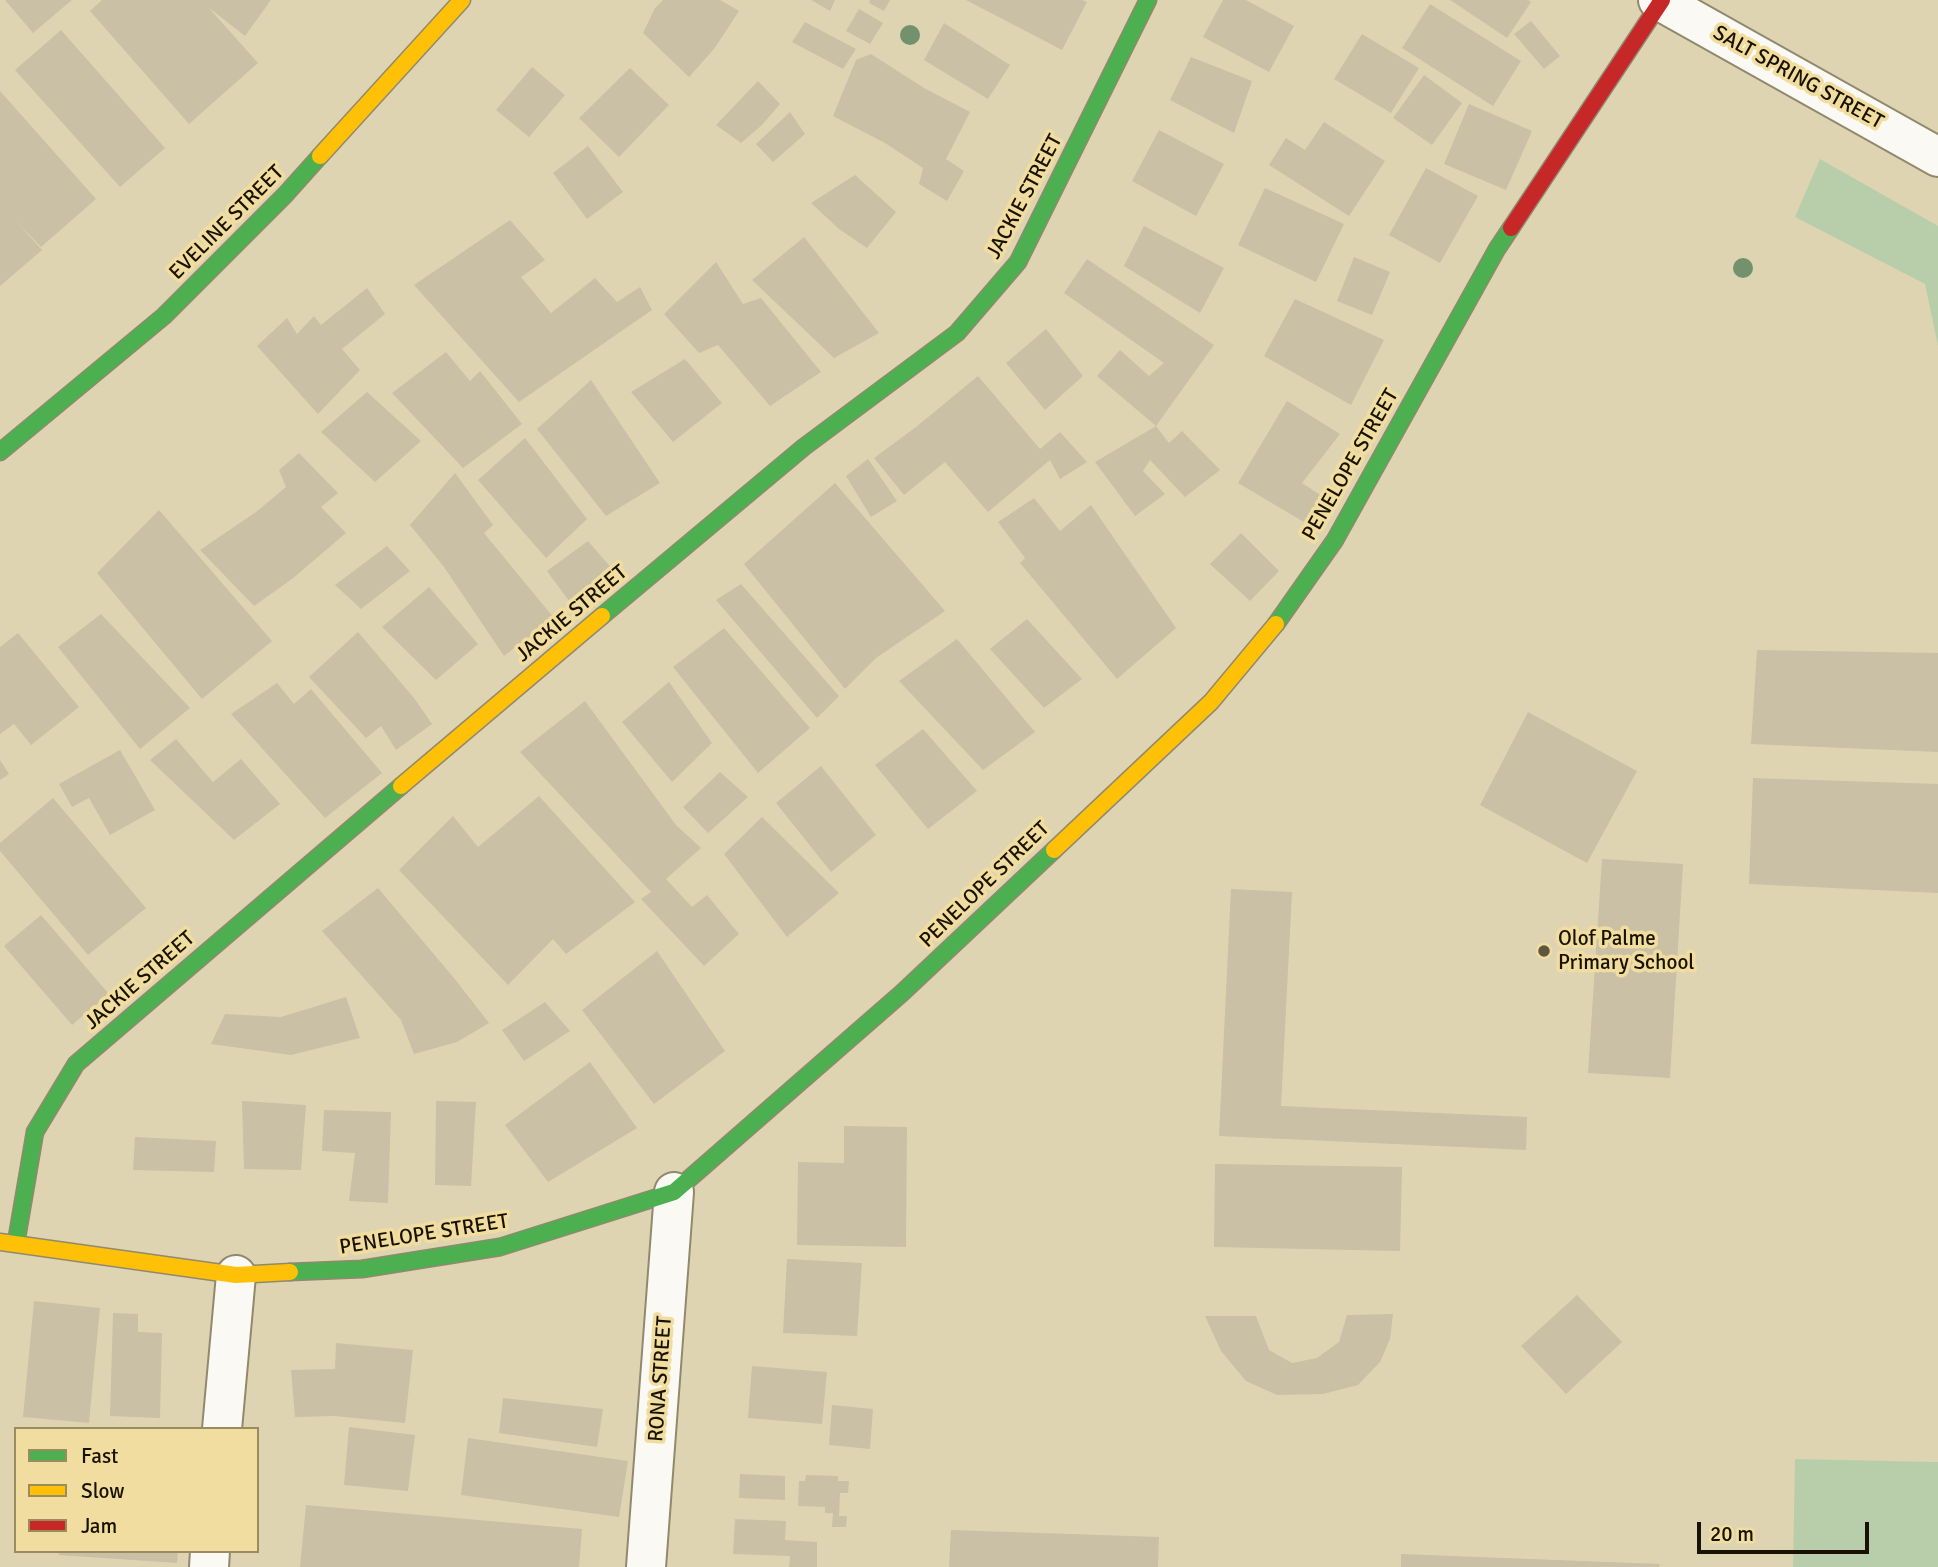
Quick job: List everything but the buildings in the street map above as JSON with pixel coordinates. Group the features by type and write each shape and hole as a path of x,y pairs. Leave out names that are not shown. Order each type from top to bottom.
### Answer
{"street":[{"name":"EVELINE STREET","path":"0,452 164,316 285,195 462,0"},
{"name":"JACKIE STREET","path":"8,1243 35,1132 76,1064 510,692 804,447 957,333 1018,262 1148,0"},
{"name":"PENELOPE STREET","path":"8,1243 236,1275 362,1269 500,1247 674,1192 902,993 1211,702 1270,632 1335,540 1497,249 1660,1"},
{"name":"SALT SPRING STREET","path":"1660,1 1938,157"},
{"name":"RONA STREET","path":"646,1567 674,1192"},
{"path":"222,1427 236,1275"}],"green space":[{"path":"1820,159 1938,226 1938,346 1925,284 1795,217"},
{"path":"1795,1459 1938,1462 1938,1567 1793,1567"}],"traffic: fast":[{"path":"602,616 804,447 957,333 1018,262 1148,0"},
{"path":"0,452 164,316 285,195 320,156"},
{"path":"1276,624 1335,540 1511,228"},
{"path":"16,1243 35,1132 76,1064 401,786"},
{"path":"290,1272 362,1269 500,1247 674,1192 902,993 1054,850"}],"traffic: slow":[{"path":"320,156 462,0"},
{"path":"401,786 602,616"},
{"path":"1054,850 1211,702 1276,624"},
{"path":"0,1242 236,1275 290,1272"}],"traffic: jam":[{"path":"1511,228 1662,0"}],"place":[{"name":"Olof Palme Primary School","path":"1544,951"}]}
